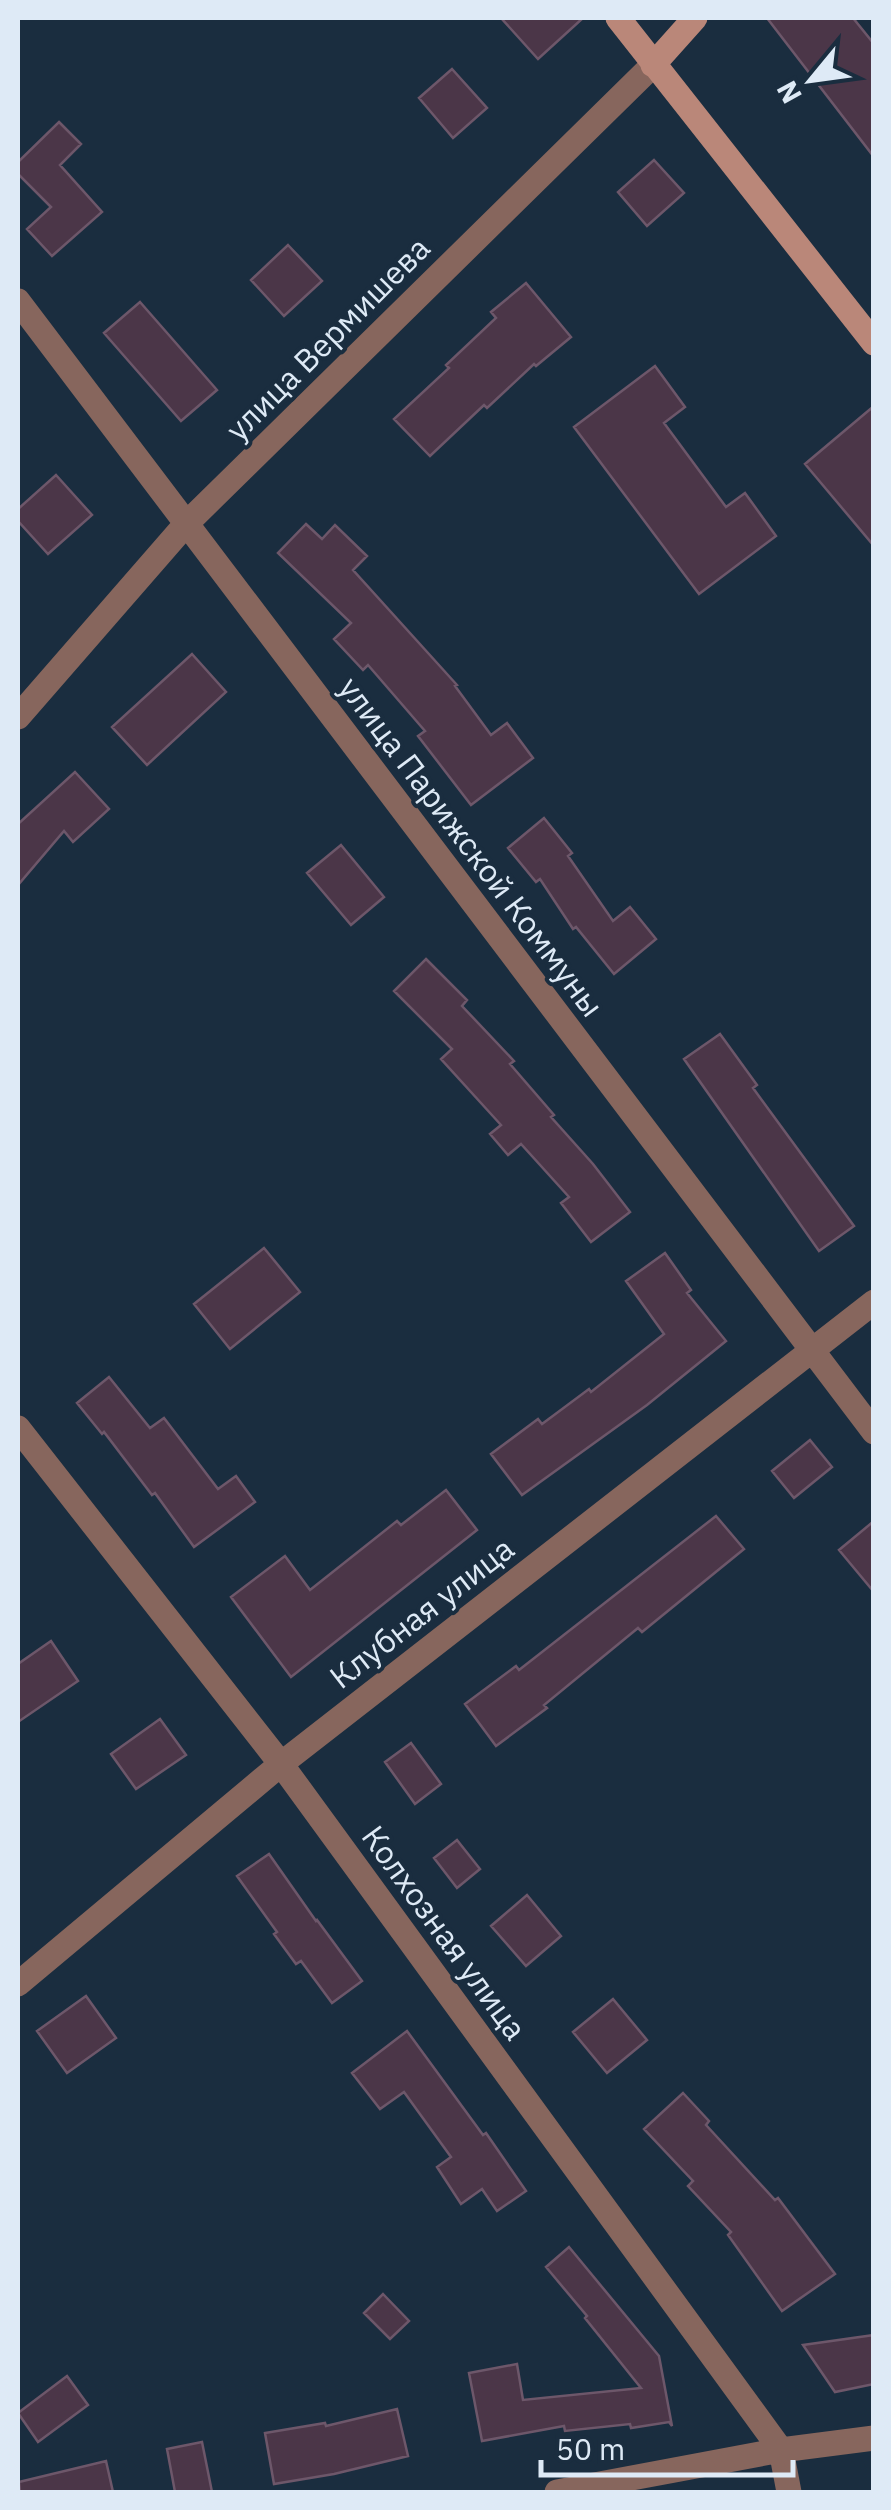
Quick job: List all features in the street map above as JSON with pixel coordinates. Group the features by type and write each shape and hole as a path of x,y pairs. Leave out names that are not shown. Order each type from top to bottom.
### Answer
{"street":[{"path":"618,18 874,343"},
{"name":"улица Вермишева","path":"18,716 186,524 653,64 694,18"},
{"name":"улица Парижской Коммуны","path":"18,300 874,1432"},
{"name":"Клубная улица","path":"18,1984 281,1764 874,1302"},
{"name":"Колхозная улица","path":"18,1428 281,1764 781,2450 788,2492"},
{"path":"557,2492 781,2450 874,2438"}],"building":[{"path":"501,18 583,18 538,59"},
{"path":"767,18 853,18 874,44 874,157"},
{"path":"452,69 487,108 453,138 419,98"},
{"path":"59,122 81,144 60,165 102,212 52,256 27,229 51,207 18,174 18,162"},
{"path":"654,160 684,193 647,226 618,192"},
{"path":"288,245 322,281 284,316 251,280"},
{"path":"526,283 571,337 534,364 487,408 484,405 430,456 394,419 496,318 491,312"},
{"path":"140,302 217,390 181,421 104,333"},
{"path":"655,366 685,407 664,423 726,507 745,493 776,536 699,594 574,427"},
{"path":"874,406 874,546 805,464"},
{"path":"56,475 92,515 48,554 18,521 18,509"},
{"path":"306,524 322,539 335,525 367,556 353,570 457,685 491,735 507,723 533,758 471,805 418,736 425,731 368,665 363,670 334,639 351,623 278,553"},
{"path":"192,654 226,692 147,765 112,727"},
{"path":"75,772 109,809 73,842 64,831 18,885 18,824"},
{"path":"544,818 572,853 568,856 613,921 630,907 656,939 614,974 576,927 573,929 540,879 536,882 508,848"},
{"path":"341,845 384,897 351,925 307,873"},
{"path":"426,959 467,1000 462,1006 514,1061 510,1064 630,1212 591,1242 561,1203 569,1197 521,1144 508,1155 490,1134 501,1125 441,1059 452,1049 394,991"},
{"path":"720,1034 757,1085 753,1088 854,1226 819,1251 684,1059"},
{"path":"264,1248 300,1292 230,1349 194,1304"},
{"path":"665,1253 691,1290 687,1293 726,1341 647,1405 522,1495 491,1454 538,1419 542,1424 589,1389 591,1392 664,1334 626,1281"},
{"path":"109,1377 150,1428 164,1418 218,1489 236,1476 255,1502 194,1547 155,1493 152,1495 77,1403"},
{"path":"810,1440 832,1467 794,1498 772,1471"},
{"path":"446,1490 477,1530 291,1677 231,1597 285,1556 310,1590 397,1521 401,1525"},
{"path":"716,1516 744,1549 642,1632 638,1628 544,1705 547,1708 496,1746 465,1704 516,1666 519,1670"},
{"path":"874,1521 874,1592 839,1550"},
{"path":"51,1641 78,1681 18,1722 18,1664"},
{"path":"160,1719 186,1755 136,1789 111,1754"},
{"path":"411,1743 441,1784 415,1804 385,1762"},
{"path":"457,1840 480,1869 457,1888 434,1858"},
{"path":"269,1854 362,1981 332,2003 301,1961 296,1964 237,1876"},
{"path":"527,1895 561,1936 526,1966 491,1926"},
{"path":"86,1996 116,2038 67,2073 37,2031"},
{"path":"613,1999 647,2040 607,2073 573,2032"},
{"path":"407,2031 526,2191 497,2211 482,2189 461,2204 437,2167 451,2157 404,2092 380,2109 352,2073"},
{"path":"683,2093 709,2121 706,2125 775,2200 778,2198 835,2274 782,2311 728,2235 731,2232 688,2186 693,2181 644,2129"},
{"path":"569,2247 659,2356 672,2426 669,2422 565,2431 564,2426 482,2441 469,2373 517,2364 523,2400 641,2388 546,2267"},
{"path":"383,2294 409,2321 390,2339 364,2313"},
{"path":"874,2335 874,2384 835,2392 803,2345"},
{"path":"67,2376 88,2405 38,2442 18,2413"},
{"path":"397,2409 408,2456 274,2484 265,2433 325,2423 326,2426"},
{"path":"202,2442 212,2492 175,2492 167,2449"},
{"path":"106,2461 113,2492 20,2492 19,2482"}]}
